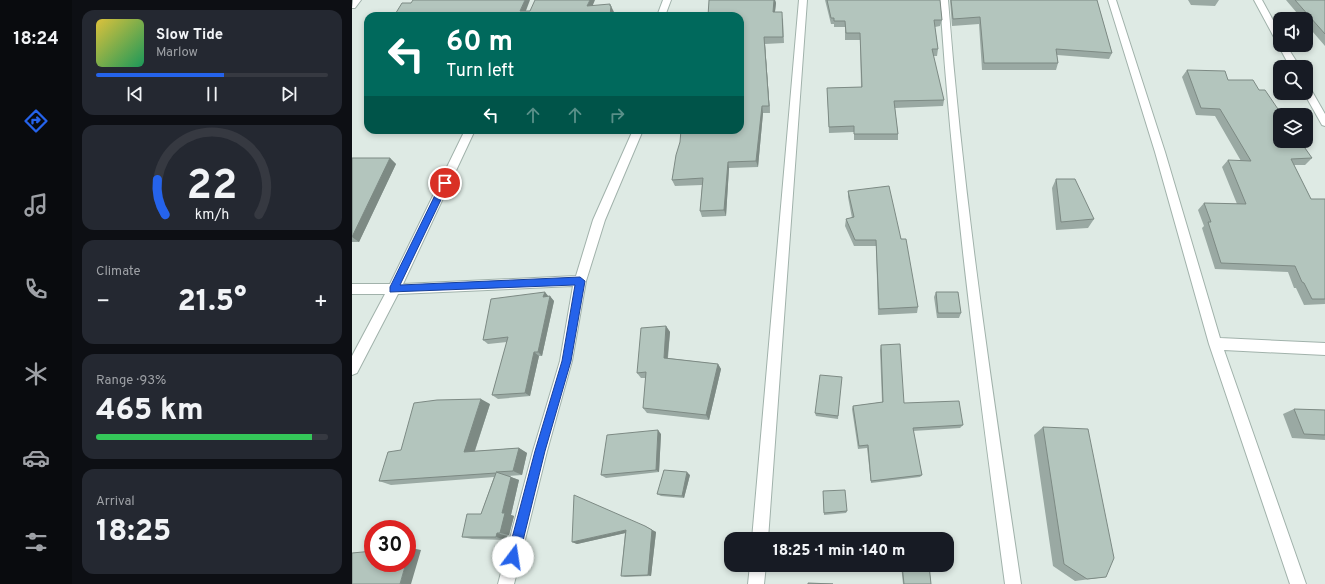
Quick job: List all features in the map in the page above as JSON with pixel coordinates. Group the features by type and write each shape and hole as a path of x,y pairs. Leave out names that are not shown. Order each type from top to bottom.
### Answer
{"street":[{"path":"352,6 357,0"},
{"path":"662,12 666,0"},
{"path":"761,532 794,130 803,0"},
{"path":"944,0 949,70 976,323 1013,584"},
{"path":"1112,0 1160,152 1215,344 1298,584"},
{"path":"1258,0 1273,27"},
{"path":"1313,100 1325,122"},
{"path":"352,369 394,290 468,134"},
{"path":"506,584 540,451 566,361 580,281 599,220 636,134"},
{"path":"352,289 394,290 580,281"},
{"path":"1215,344 1325,349"},
{"path":"756,584 757,572"}],"building":[{"path":"413,0 525,0 520,11 530,11 535,0 590,0 587,6 610,4 611,6 610,12 396,12 402,3 411,3"},
{"path":"709,0 774,0 773,12 782,12 783,37 764,37 769,106 762,106 756,161 728,162 724,210 700,211 703,178 672,180 681,134 744,134 744,12 708,12"},
{"path":"827,0 940,0 942,20 934,20 938,49 932,49 944,100 894,101 898,134 854,134 854,126 829,127 827,88 862,87 860,33 846,33 845,21 834,21 834,18 831,18"},
{"path":"951,0 1097,0 1112,53 1056,49 1058,63 984,63 980,17 953,19"},
{"path":"1295,0 1325,0 1325,34 1313,20 1313,12 1306,12"},
{"path":"1187,70 1225,71 1228,80 1253,80 1259,90 1265,90 1277,108 1273,108 1273,148 1305,148 1312,158 1291,159 1311,199 1325,199 1325,299 1312,299 1295,266 1221,263 1208,222 1211,222 1204,203 1246,204 1228,160 1251,161 1220,109 1201,108"},
{"path":"352,158 390,158 352,237"},
{"path":"1056,179 1075,179 1094,219 1061,222"},
{"path":"889,186 901,239 906,239 918,307 879,309 876,240 855,240 846,219 854,217 848,191"},
{"path":"545,292 543,297 550,296 538,352 534,352 525,393 492,395 508,337 483,340 491,299"},
{"path":"936,292 958,292 961,313 938,313"},
{"path":"666,326 664,358 718,364 706,415 643,408 646,372 637,373 641,328"},
{"path":"900,344 904,403 959,401 963,425 913,428 922,475 871,481 868,445 859,446 853,406 883,402 881,345"},
{"path":"820,375 842,377 838,416 815,413"},
{"path":"481,399 464,452 519,448 513,471 496,472 511,477 502,513 505,513 500,533 497,533 496,537 462,537 467,514 481,514 496,473 379,481 388,452 401,450 414,403 437,400"},
{"path":"1294,409 1325,410 1325,435 1304,434"},
{"path":"1043,427 1088,429 1114,558 1106,577 1087,579 1064,564"},
{"path":"658,430 656,470 601,475 607,435"},
{"path":"664,470 687,472 682,496 657,494"},
{"path":"845,490 847,511 824,513 823,491"},
{"path":"574,495 652,530 648,575 621,576 626,530 572,542"},
{"path":"364,552 364,572 403,572 400,584 352,584 352,553"},
{"path":"903,572 930,572 931,584 904,584"},
{"path":"808,583 833,584 808,584"}],"route":[{"path":"445,183 394,290 580,281 566,361 540,451 513,557"}]}
